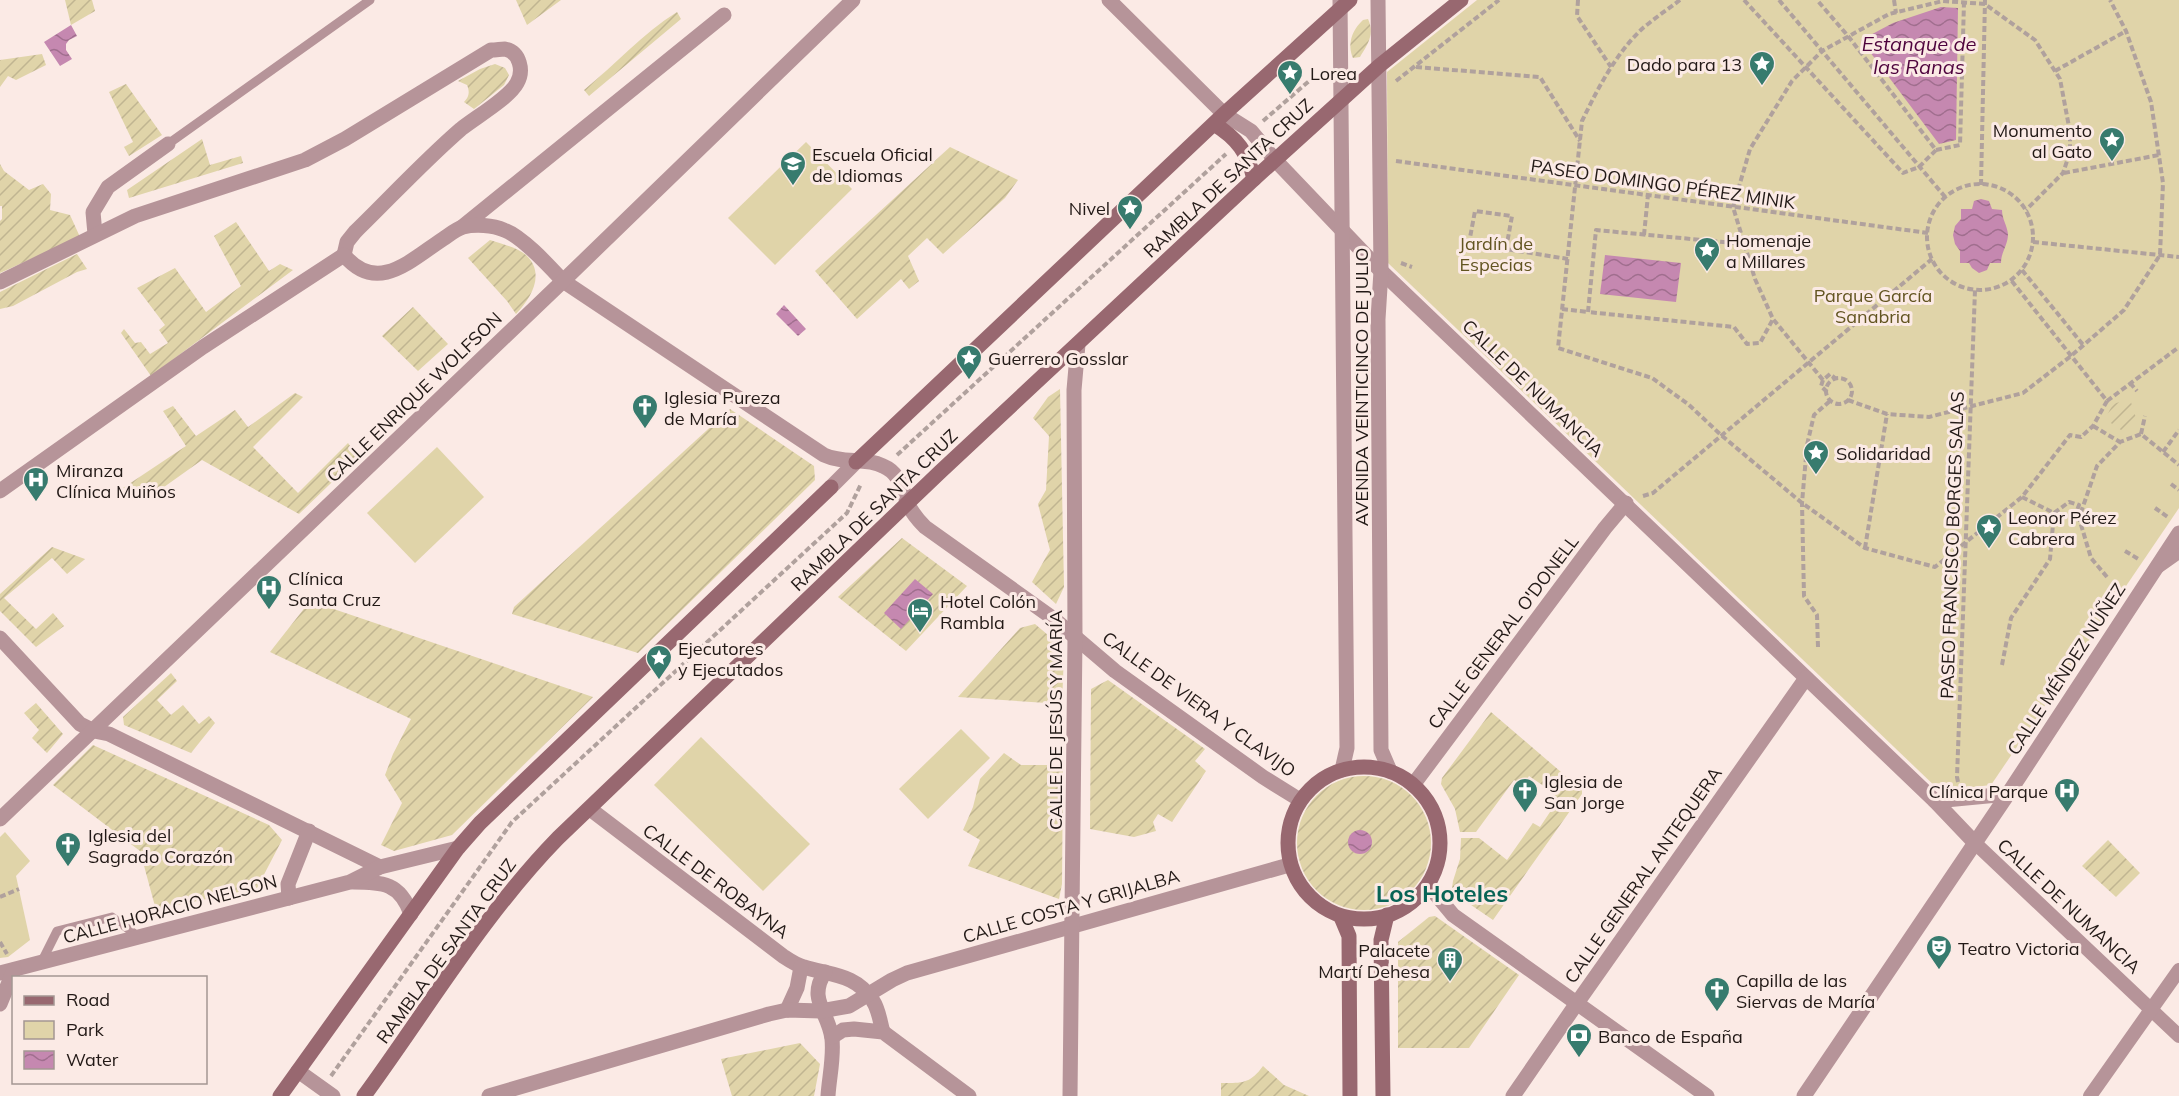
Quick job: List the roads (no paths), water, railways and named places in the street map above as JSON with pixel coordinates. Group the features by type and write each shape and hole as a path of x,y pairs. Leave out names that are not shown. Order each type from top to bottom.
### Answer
{"main road":[{"name":"RAMBLA DE SANTA CRUZ","path":"364,1096 503,902 548,849 908,504 1254,179 1379,66 1461,0"},
{"path":"856,462 1343,3"},
{"path":"1219,119 1247,156 1254,179"},
{"path":"280,1096 459,848 480,823 831,487"},
{"path":"1367,767 1390,771 1413,784 1433,812 1439,830 1440,849 1435,871 1428,885 1405,907 1388,915 1365,919 1341,917 1319,906 1301,887 1289,865 1287,844 1289,825 1300,800 1317,783 1342,770 1367,767"},
{"path":"1385,1095 1381,940 1388,915"},
{"path":"1341,917 1349,936 1350,1096"}],"street":[{"name":"CALLE ENRIQUE WOLFSON","path":"0,819 563,281 853,0"},
{"name":"CALLE DE NUMANCIA","path":"1108,0 1219,119 1251,131 1275,160 1381,271 1626,503 1935,801 1975,843 2179,1036"},
{"name":"AVENIDA VEINTICINCO DE JULIO","path":"1378,0 1382,750 1390,771"},
{"name":"AVENIDA VEINTICINCO DE JULIO","path":"1342,770 1347,748 1342,228 1343,3"},
{"path":"344,255 352,265 365,271 377,274 391,273 462,227 724,15"},
{"path":"0,282 135,216 305,160 345,139 491,50 506,50 515,54 520,64 521,73 517,84 460,130 356,232 347,242 344,255 203,347 0,491"},
{"path":"95,234 93,212 108,187 168,144"},
{"path":"494,201 492,210 494,216 506,230 538,255 563,281 824,455 835,460 856,462"},
{"path":"462,227 483,226 506,230"},
{"name":"CALLE DE JESÚS Y MARÍA","path":"1070,1096 1075,637 1074,390 1078,344"},
{"path":"831,487 856,462"},
{"name":"CALLE DE VIERA Y CLAVIJO","path":"856,462 885,466 894,472 902,484 908,504 925,527 1054,619 1125,678 1263,777 1300,800"},
{"name":"CALLE GENERAL O'DONELL","path":"1413,784 1626,503"},
{"name":"CALLE MÉNDEZ NÚÑEZ","path":"1804,1096 2008,795 2148,564 2179,533"},
{"path":"2148,564 2179,551"},
{"path":"0,638 80,724 94,731 109,734 380,867"},
{"name":"CALLE GENERAL ANTEQUERA","path":"1513,1096 1806,678"},
{"path":"1935,801 2008,795"},
{"name":"CALLE DE ROBAYNA","path":"590,809 777,952 801,967 848,978 867,994"},
{"path":"289,898 288,884 309,831"},
{"path":"350,882 380,867 459,848"},
{"name":"CALLE COSTA Y GRIJALBA","path":"821,1011 849,1006 907,973 1289,865"},
{"path":"350,882 376,882 396,889 406,902 411,914"},
{"name":"CALLE HORACIO NELSON","path":"7,972 350,882"},
{"path":"1428,885 1453,915 1707,1096"},
{"path":"787,1011 801,967"},
{"path":"2090,1096 2179,970"},
{"path":"0,1004 7,972"},
{"path":"825,972 817,990 821,1011 832,1037 828,1096"},
{"path":"867,994 873,1001 883,1032"},
{"path":"489,1096 769,1014 787,1011 821,1011"},
{"path":"832,1037 843,1030 883,1032 969,1096"},
{"path":"298,1071 328,1092"}],"lane":[{"path":"168,144 370,0"},
{"path":"41,963 57,931 112,917 139,937"}],"water":[{"name":"Estanque de las Ranas","path":"1941,7 1958,8 1956,140 1939,144 1861,40 1893,23"},
{"path":"71,25 77,36 69,40 66,50 72,59 60,66 44,42"},
{"path":"1981,199 1989,201 1992,209 2002,210 2008,234 2001,263 1990,263 1987,270 1979,273 1969,263 1960,263 1960,251 1953,235 1955,226 1961,219 1961,209 1972,209 1974,201"},
{"path":"1605,255 1681,263 1676,302 1600,294"},
{"path":"784,305 806,329 798,336 776,314"},
{"path":"915,579 933,594 901,629 884,613"},
{"path":"1360,830 1365,831 1371,837 1371,847 1365,853 1360,854 1355,853 1349,847 1348,842 1349,837 1355,831"}],"place":[{"name":"Dado para 13","path":"1762,87"},
{"name":"Lorea","path":"1290,96"},
{"name":"Monumento al Gato","path":"2112,163"},
{"name":"Escuela Oficial de Idiomas","path":"793,187"},
{"name":"Nivel","path":"1130,231"},
{"name":"Homenaje a Millares","path":"1707,273"},
{"name":"Guerrero Gosslar","path":"969,381"},
{"name":"Iglesia Pureza de María","path":"645,430"},
{"name":"Solidaridad","path":"1816,476"},
{"name":"Miranza Clínica Muiños","path":"36,503"},
{"name":"Leonor Pérez Cabrera","path":"1989,550"},
{"name":"Clínica Santa Cruz","path":"269,611"},
{"name":"Hotel Colón Rambla","path":"920,634"},
{"name":"Ejecutores y Ejecutados","path":"659,681"},
{"name":"Iglesia de San Jorge","path":"1525,814"},
{"name":"Clínica Parque","path":"2067,814"},
{"name":"Iglesia del Sagrado Corazón","path":"68,868"},
{"name":"Teatro Victoria","path":"1939,971"},
{"name":"Palacete Martí Dehesa","path":"1450,983"},
{"name":"Capilla de las Siervas de María","path":"1717,1013"},
{"name":"Banco de España","path":"1579,1059"}],"district":[{"name":"Los Hoteles","path":"1442,893"}],"park label":[{"name":"Jardín de Especias","path":"1496,253"},
{"name":"Parque García Sanabria","path":"1873,305"}]}
